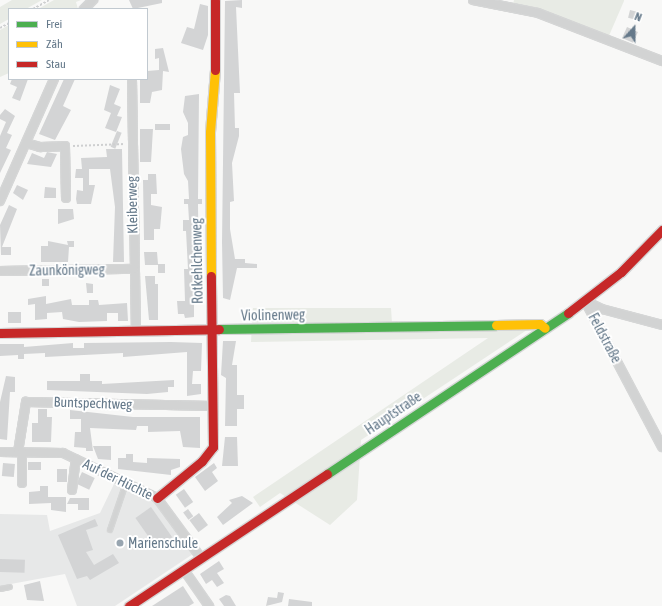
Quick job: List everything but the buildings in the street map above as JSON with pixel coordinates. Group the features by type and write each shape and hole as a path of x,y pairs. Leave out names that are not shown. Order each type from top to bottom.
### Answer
{"street":[{"path":"85,8 93,0"},
{"name":"Rotkehlchenweg","path":"157,498 202,461 212,446 210,132 216,80 215,0"},
{"path":"473,0 533,12 662,60"},
{"path":"0,201 54,80"},
{"name":"Kleiberweg","path":"132,80 131,144 136,331"},
{"path":"26,143 40,147 65,146 66,198"},
{"name":"Hauptstraße","path":"129,606 585,301 621,272 662,230"},
{"name":"Zaunkönigweg","path":"0,271 134,269"},
{"name":"Feldstraße","path":"585,301 602,309 662,325"},
{"name":"Feldstraße","path":"585,301 662,447"},
{"name":"Violinenweg","path":"0,333 540,324 545,328"},
{"name":"Buntspechtweg","path":"20,452 19,426 26,402 212,406"},
{"name":"Auf der Hüchte","path":"0,452 63,453 157,498 201,558"},
{"path":"20,452 22,483"},
{"name":"Auf der Hüchte","path":"72,490 76,459"},
{"path":"184,570 209,606"}],"lane":[{"path":"110,530 126,483"},
{"path":"0,589 10,587"}],"path":[{"path":"35,8 49,0"},
{"path":"65,146 131,144"}],"shaded area":[{"path":"12,0 42,0 28,8 8,8 8,20 0,24 0,7"},
{"path":"54,0 81,0 76,2 78,8 40,8"},
{"path":"514,0 624,1 608,38 513,4"},
{"path":"8,26 8,73 0,77 0,30"},
{"path":"253,308 391,308 392,323 542,320 361,440 357,500 330,525 280,493 260,507 253,497 488,338 251,342"},
{"name":"Marienschule","path":"114,484 161,506 193,554 115,606 77,606 65,574 0,586 0,514 47,515 50,531 100,513"}],"traffic: fast":[{"path":"327,474 568,313"},
{"path":"219,329 496,325"}],"traffic: slow":[{"path":"211,276 210,132 215,70"},
{"path":"496,325 540,324 545,328"}],"traffic: jam":[{"path":"215,0 215,70"},
{"path":"568,313 621,272 662,230"},
{"path":"157,498 202,461 213,447 211,276"},
{"path":"0,333 219,329"},
{"path":"129,606 327,474"}],"place":[{"name":"Marienschule","path":"120,543"}]}
